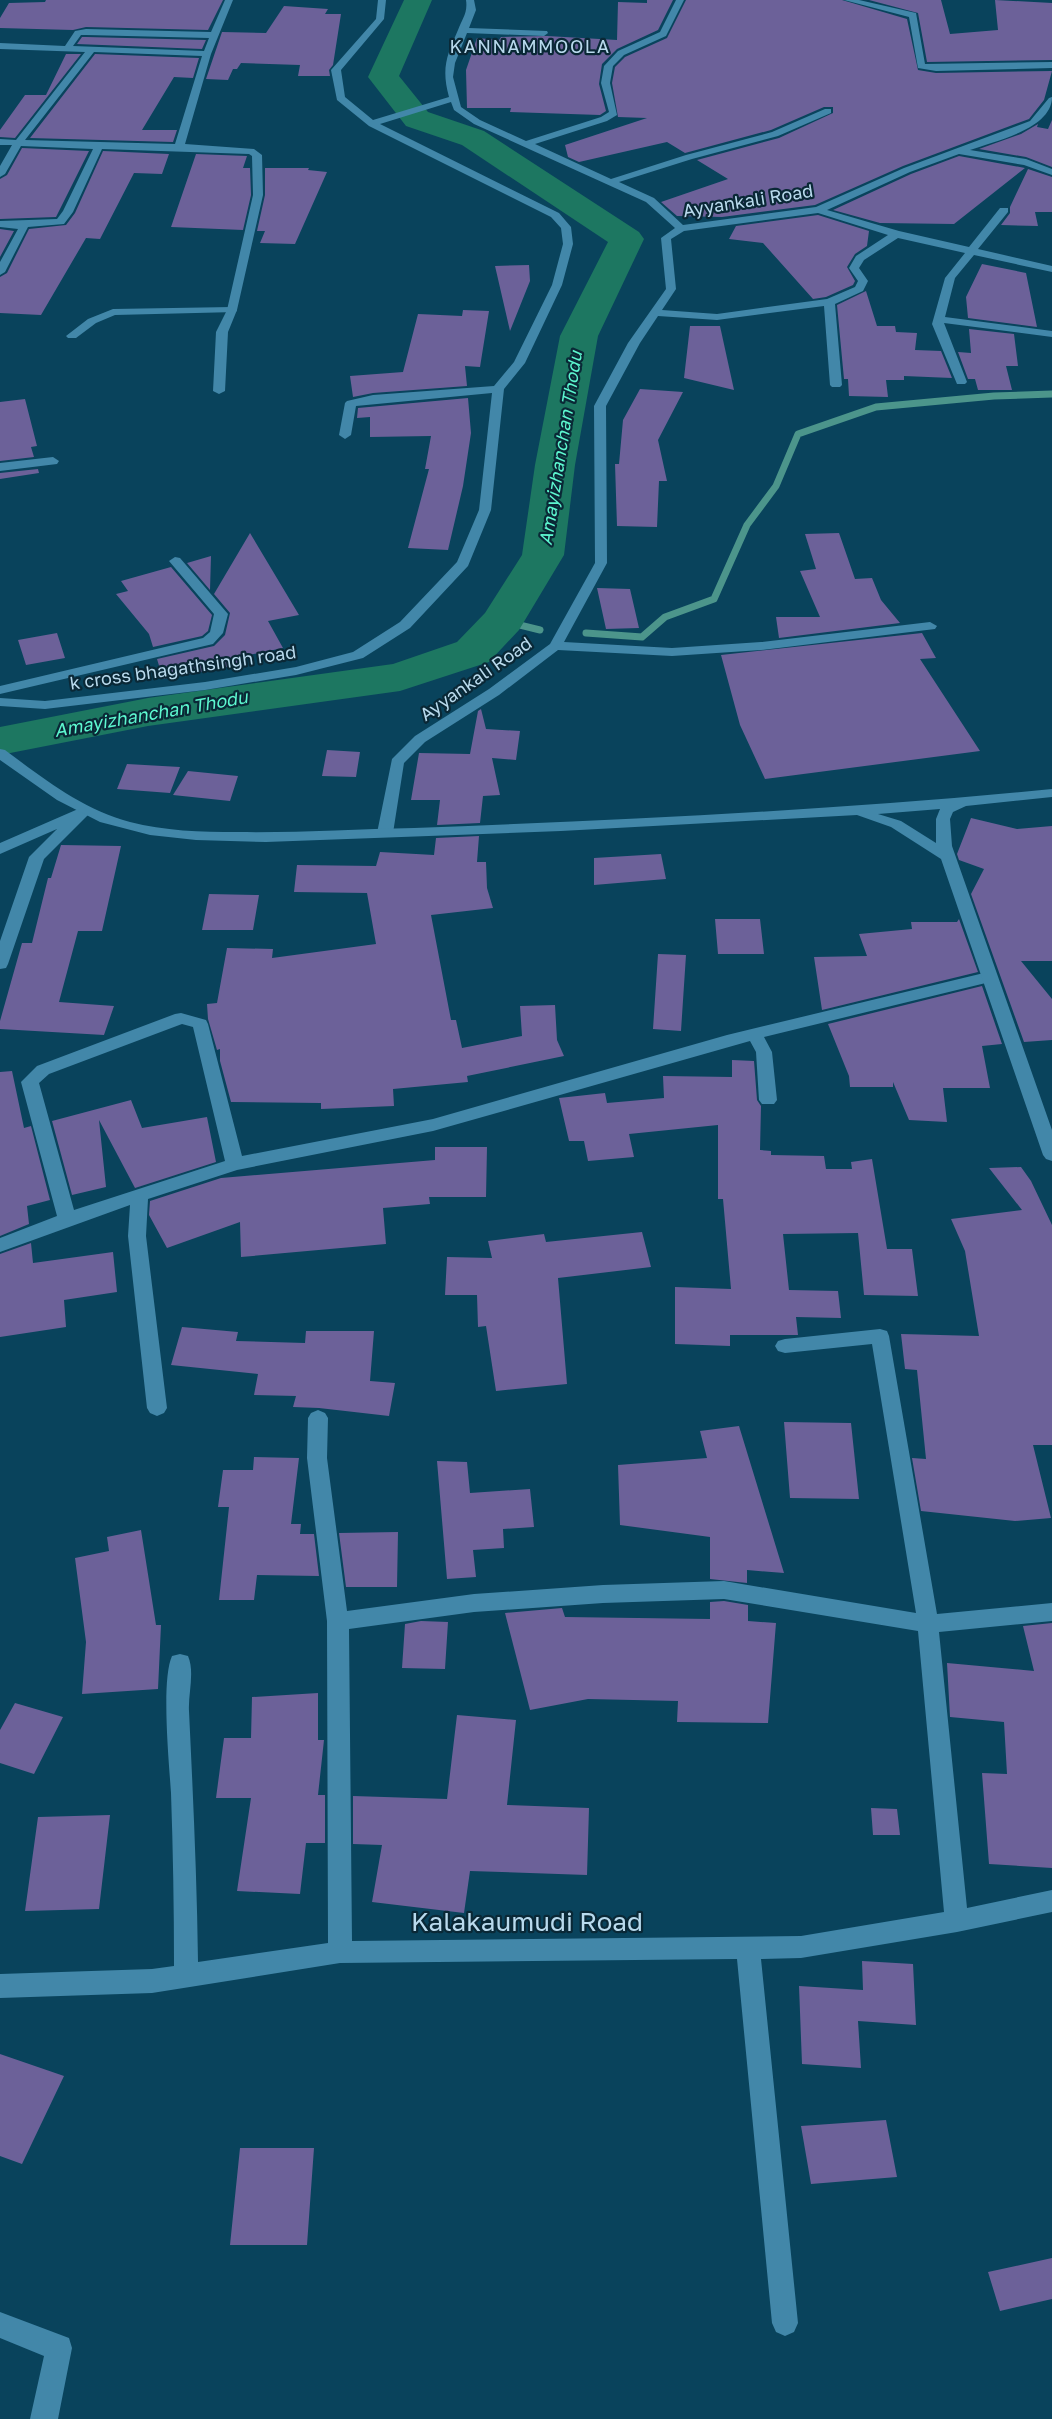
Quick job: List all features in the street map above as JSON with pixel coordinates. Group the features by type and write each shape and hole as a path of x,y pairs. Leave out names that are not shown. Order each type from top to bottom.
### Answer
{"street":[{"path":"179,147 207,54 229,0"},
{"path":"345,435 351,403 373,399 498,389 519,363 557,285 568,244 566,227 555,215 372,124 340,98 336,70 380,19 382,0"},
{"path":"470,0 472,10 450,63 448,77 458,108 477,122 650,200 681,228"},
{"path":"526,144 604,120 614,113 604,83 605,70 614,57 662,35 680,0"},
{"path":"848,0 913,15 921,66 936,68 1052,65"},
{"path":"462,30 544,33"},
{"path":"68,49 78,33 86,32 214,35"},
{"path":"0,46 207,54"},
{"path":"0,174 18,143 92,50"},
{"path":"372,124 454,98"},
{"name":"Ayyankali Road","path":"386,833 396,762 420,739 494,692 555,646 601,563 600,406 634,343 671,289 666,238 681,228 818,210 907,170 1037,123 1052,100"},
{"path":"610,182 689,157 775,134 828,111"},
{"path":"0,142 179,147 251,151 258,155 258,195 232,310 222,332 219,391"},
{"path":"0,224 60,222 68,212 99,146"},
{"path":"958,151 1026,162 1052,172"},
{"path":"818,210 896,234 1052,269"},
{"path":"961,382 938,324 939,319 950,278 1004,210"},
{"path":"0,272 24,228 19,224"},
{"path":"655,313 717,317 830,302 859,288 863,281 854,268 860,258 896,234"},
{"path":"830,302 836,385"},
{"path":"72,336 98,317 113,312 232,310"},
{"path":"939,319 1052,334"},
{"name":"k cross bhagathsingh road","path":"0,702 45,705 217,684 296,671 358,655 382,640 405,625 463,563 486,510 498,389"},
{"path":"0,467 53,460"},
{"path":"0,690 208,641 216,633 221,614 175,561"},
{"path":"555,646 672,652 761,646 930,626"},
{"path":"0,753 85,810 142,830 199,837 386,833 736,819 962,803 1052,793"},
{"path":"962,803 947,808 944,814 944,846 1052,1155"},
{"path":"0,849 85,810"},
{"path":"0,964 37,858 85,810"},
{"path":"841,810 875,816 896,824 947,856"},
{"path":"0,1245 67,1219 235,1164 433,1125 754,1034 988,977"},
{"path":"67,1219 30,1082 43,1071 181,1018 200,1024 235,1164"},
{"path":"754,1034 764,1052 768,1100"},
{"path":"139,1195 137,1236 157,1408"},
{"path":"785,1346 880,1336 928,1624 957,1921"},
{"path":"318,1418 317,1458 338,1621 340,1952"},
{"path":"338,1621 474,1603 603,1594 724,1590 928,1624 1052,1612"},
{"path":"180,1663 178,1706 185,1865 186,1976"},
{"name":"Kalakaumudi Road","path":"0,1986 152,1981 340,1952 801,1947 957,1921 1052,1901"},
{"path":"748,1949 784,2323"},
{"path":"0,2325 59,2348 44,2419"}],"building":[{"path":"46,0 223,0 208,30 86,27 73,30 0,28 0,18 9,3 45,2"},
{"path":"647,0 673,0 658,30 617,49 602,64 599,84 606,111 600,115 510,112 511,108 467,108 466,70 477,38 499,40 501,37 547,36 617,40 618,2 647,3"},
{"path":"686,0 842,0 907,19 918,70 936,73 1052,71 1044,100 1029,119 903,166 815,205 722,217 677,216 661,202 728,179 697,160 779,138 833,113 833,107 824,107 771,130 685,153 667,142 579,162 568,157 565,145 647,118 618,117 612,83 615,67 625,57 667,38"},
{"path":"869,0 941,0 950,34 998,30 995,0 1052,3 1052,60 927,62 918,13"},
{"path":"284,6 328,9 325,14 341,14 333,65 329,70 330,76 298,76 300,65 241,63 237,69 233,69 228,80 206,79 222,32 266,33"},
{"path":"82,37 206,40 202,49 77,44"},
{"path":"66,54 81,54 15,138 0,137 0,130 25,95 46,95"},
{"path":"95,54 199,58 193,78 174,77 142,130 177,130 173,142 30,138"},
{"path":"1052,120 1052,167 1026,157 979,149 1021,134 1038,124 1037,127 1048,129"},
{"path":"22,148 89,151 56,217 0,219 0,179 7,175"},
{"path":"103,151 169,154 162,174 134,173 100,239 86,238 41,315 0,313 0,277 7,273 29,229 66,225 75,213"},
{"path":"196,154 247,156 243,168 250,168 251,195 243,230 171,227"},
{"path":"959,156 1025,168 954,224 880,223 833,210 911,174"},
{"path":"265,168 309,168 308,170 327,172 295,244 260,243 265,231 257,231 265,195"},
{"path":"1028,169 1052,177 1052,212 1035,212 1038,226 1001,225 1010,213 1010,207"},
{"path":"818,215 869,231 867,246 855,254 847,267 855,281 853,285 826,297 813,299 763,243 729,239 736,226"},
{"path":"0,229 14,231 0,257"},
{"path":"982,264 1026,273 1037,327 968,318 966,297"},
{"path":"529,265 530,281 510,331 495,266"},
{"path":"866,291 877,326 895,326 896,332 917,333 915,350 941,351 952,378 904,376 904,380 886,380 888,397 849,396 848,379 844,379 837,305"},
{"path":"463,310 489,311 480,367 465,366 467,386 373,393 353,397 350,376 403,372 418,314 462,316"},
{"path":"690,326 720,326 734,390 684,378"},
{"path":"969,329 1014,334 1018,366 1006,366 1012,390 978,390 975,379 968,379 958,352 971,353"},
{"path":"640,389 683,392 658,440 667,481 659,481 657,527 617,526 615,464 619,464 623,420"},
{"path":"468,398 471,433 463,486 448,550 408,548 429,469 425,469 431,436 370,437 370,417 357,418 358,408"},
{"path":"25,399 37,446 31,447 34,457 0,461 0,402"},
{"path":"38,469 39,473 0,479 0,473"},
{"path":"250,533 299,615 268,621 283,648 239,657 243,664 163,679 157,659 214,646 225,635 230,613 214,594"},
{"path":"839,533 855,579 872,578 881,600 900,623 779,638 776,617 820,617 800,571 816,569 805,534"},
{"path":"211,556 210,590 187,563"},
{"path":"171,567 212,615 208,631 202,636 153,647 149,634 116,594 128,591 121,581"},
{"path":"597,588 630,589 639,628 606,629"},
{"path":"57,633 65,658 26,665 18,640"},
{"path":"922,633 936,658 920,659 980,751 765,779 740,725 721,655"},
{"path":"481,709 486,729 520,731 516,760 492,758 500,795 483,796 480,823 437,825 440,800 411,800 419,753 470,754 478,711"},
{"path":"327,750 360,752 356,777 322,776"},
{"path":"127,764 180,767 170,793 117,789"},
{"path":"188,771 238,776 230,801 173,795"},
{"path":"971,818 1017,829 1052,826 1052,961 1021,961 1052,999 1052,1040 1024,1042 971,894 984,869 959,860 957,854"},
{"path":"479,836 477,862 486,862 487,888 493,908 431,915 451,1020 456,1020 462,1048 522,1036 520,1006 555,1005 557,1040 564,1056 467,1076 468,1082 393,1089 394,1106 321,1109 321,1103 231,1102 220,1061 220,1049 217,1050 208,1019 207,1004 217,1003 227,948 273,949 272,958 376,944 367,893 294,892 297,865 376,866 380,852 434,855 436,838"},
{"path":"61,845 121,846 102,931 78,931 59,1002 114,1006 104,1035 0,1029 0,1021 22,943 32,943 48,878 51,878"},
{"path":"661,854 666,879 594,885 594,858"},
{"path":"209,894 259,895 253,930 202,930"},
{"path":"715,919 760,919 764,954 718,954"},
{"path":"959,919 978,972 822,1010 814,957 867,956 859,934 912,929 911,922 957,922"},
{"path":"658,954 686,955 681,1031 653,1029"},
{"path":"982,986 1002,1044 982,1046 990,1088 943,1088 947,1122 909,1120 893,1082 893,1087 850,1087 849,1076 828,1024"},
{"path":"732,1060 754,1061 757,1100 761,1106 760,1150 771,1151 771,1155 824,1156 826,1169 852,1169 851,1162 872,1159 887,1249 912,1249 918,1296 864,1295 858,1233 783,1234 789,1290 838,1291 841,1318 796,1317 798,1335 730,1335 730,1346 675,1344 675,1287 731,1289 723,1199 718,1199 718,1125 629,1134 634,1157 588,1161 584,1141 569,1141 559,1098 605,1093 607,1103 664,1098 663,1076 732,1077"},
{"path":"12,1071 24,1128 31,1126 50,1200 27,1206 29,1224 0,1236 0,1072"},
{"path":"131,1100 142,1128 207,1117 216,1162 135,1188 99,1120 106,1187 72,1195 52,1121"},
{"path":"435,1147 487,1147 486,1197 429,1197 430,1204 383,1208 386,1244 241,1257 240,1222 167,1248 149,1215 150,1201 221,1178 435,1160"},
{"path":"1021,1167 1031,1181 1052,1225 1052,1445 1033,1445 1051,1518 1015,1521 921,1511 912,1458 926,1459 917,1370 905,1369 901,1334 979,1336 965,1251 951,1219 1022,1210 989,1168"},
{"path":"642,1232 651,1267 558,1278 567,1384 496,1391 486,1326 478,1327 477,1295 445,1295 447,1257 492,1258 488,1241 544,1234 546,1242"},
{"path":"31,1243 33,1263 113,1252 117,1292 64,1300 66,1327 0,1337 0,1254"},
{"path":"182,1327 238,1332 236,1341 305,1343 306,1331 374,1331 370,1381 395,1383 389,1416 293,1407 296,1396 254,1395 258,1374 171,1365"},
{"path":"784,1422 851,1423 859,1499 790,1498"},
{"path":"739,1426 784,1573 747,1570 747,1583 710,1579 710,1537 620,1525 618,1465 707,1458 700,1431"},
{"path":"254,1457 299,1458 291,1524 301,1524 300,1534 314,1534 319,1576 257,1575 254,1600 219,1600 229,1507 218,1507 223,1470 253,1470"},
{"path":"437,1461 467,1462 470,1493 530,1489 534,1527 503,1529 504,1548 473,1550 476,1577 447,1579"},
{"path":"141,1530 156,1625 161,1625 158,1689 82,1694 86,1642 75,1558 109,1551 107,1537"},
{"path":"398,1532 397,1587 346,1587 339,1533"},
{"path":"724,1601 748,1605 748,1621 776,1623 768,1723 677,1722 678,1701 588,1699 530,1710 505,1613 562,1608 565,1617 710,1619 710,1602"},
{"path":"421,1621 448,1622 445,1669 402,1668 405,1624"},
{"path":"1052,1623 1052,1868 989,1864 982,1773 1007,1774 1004,1722 950,1717 947,1663 1034,1671 1023,1626"},
{"path":"318,1693 318,1740 324,1740 318,1795 325,1795 325,1843 306,1843 300,1894 237,1891 251,1798 216,1798 224,1738 251,1738 252,1697"},
{"path":"15,1703 63,1717 34,1774 0,1763 0,1730"},
{"path":"457,1715 516,1720 507,1805 589,1808 587,1875 470,1871 464,1913 372,1902 382,1845 353,1844 353,1796 447,1799"},
{"path":"871,1808 897,1809 900,1835 873,1835"},
{"path":"110,1815 99,1909 25,1911 38,1817"},
{"path":"862,1961 913,1964 916,2025 858,2021 861,2068 802,2064 799,1986 863,1990"},
{"path":"0,2054 64,2076 22,2164 0,2156"},
{"path":"886,2120 897,2177 811,2184 801,2126"},
{"path":"240,2148 314,2148 307,2245 230,2245"},
{"path":"1052,2258 1052,2299 1000,2311 988,2272"}],"waterway":[{"name":"Amayizhanchan Thodu","path":"0,741 148,712 400,677 473,652 503,621 543,555 555,465 579,336 627,239 473,138 417,119 383,77 418,0"},
{"path":"586,633 642,637 665,617 714,599 747,525 776,486 798,434 876,407 994,396 1052,394"},
{"path":"503,621 540,630"}],"district":[{"name":"KANNAMMOOLA","path":"530,47"}]}
